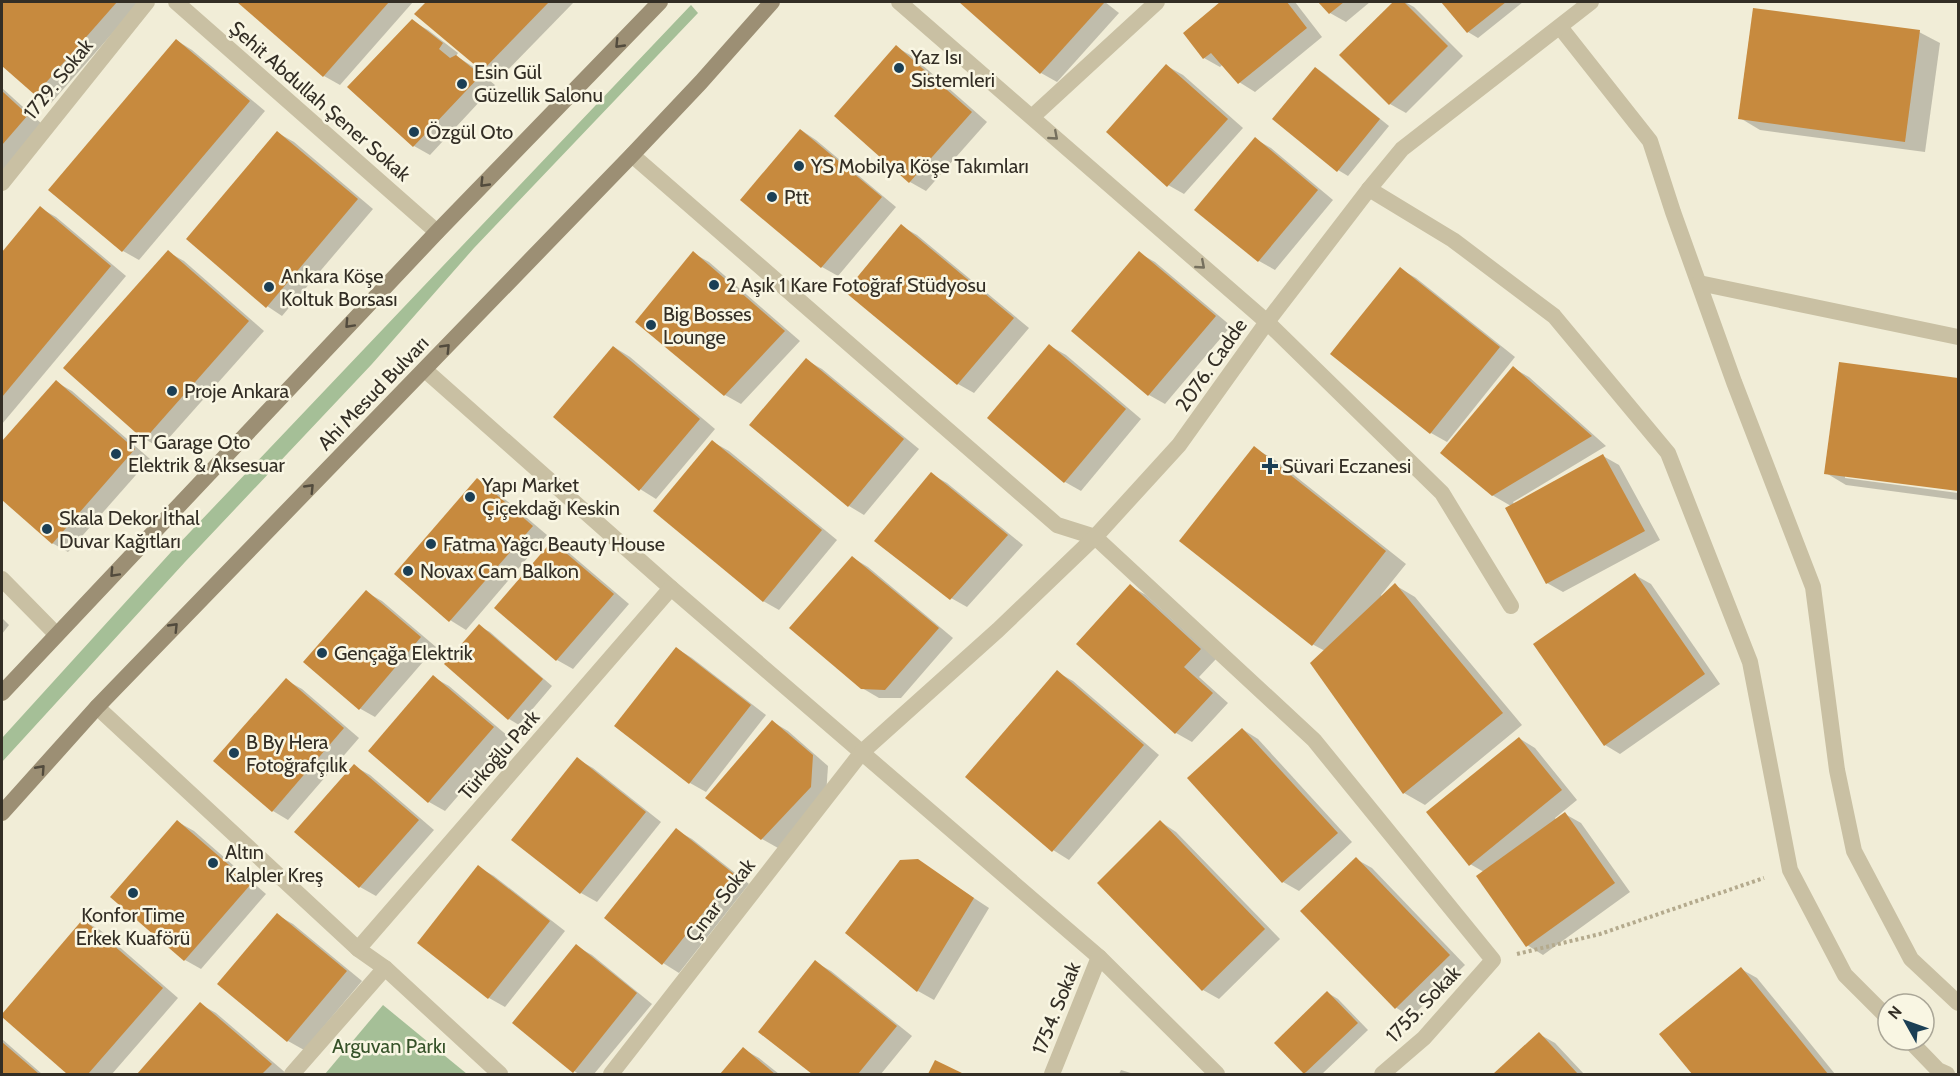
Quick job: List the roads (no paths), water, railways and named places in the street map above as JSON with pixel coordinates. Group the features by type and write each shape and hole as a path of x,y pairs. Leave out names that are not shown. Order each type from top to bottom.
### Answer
{"main road":[{"path":"2,693 437,232 660,2"},
{"name":"Ahi Mesud Bulvarı","path":"2,813 97,707 632,155 772,2"}],"street":[{"name":"1729. Sokak","path":"2,183 147,2"},
{"name":"Şehit Abdullah Şener Sokak","path":"176,2 437,232"},
{"path":"899,2 1267,322 1442,493 1511,606"},
{"path":"1032,117 1156,2"},
{"name":"2076. Cadde","path":"862,752 998,630 1095,537 1179,445 1267,322 1402,149 1590,2"},
{"path":"1560,27 1650,141 1734,382 1813,588 1837,770 1854,851 1911,959 1959,1003"},
{"path":"632,155 1057,525 1095,537"},
{"path":"1369,189 1453,240 1554,316 1668,453 1750,662 1791,870 1845,975 1876,1006"},
{"path":"1699,283 1959,337"},
{"path":"425,370 671,588 1099,957 1217,1074"},
{"name":"1755. Sokak","path":"1095,537 1314,740 1493,960 1424,1038 1382,1074"},
{"path":"2,579 56,634"},
{"name":"Türkoğlu Park","path":"358,949 671,588"},
{"path":"97,707 358,949 385,968 500,1074"},
{"name":"Çınar Sokak","path":"610,1074 862,752"},
{"name":"1754. Sokak","path":"1052,1074 1099,957"},
{"path":"292,1074 385,968"},
{"path":"1921,1052 1938,1070 1947,1074"}],"place":[{"name":"Yaz Isı Sistemleri","path":"899,68"},
{"name":"Esin Gül Güzellik Salonu","path":"462,84"},
{"name":"Özgül Oto","path":"414,132"},
{"name":"YS Mobilya Köşe Takımları","path":"799,166"},
{"name":"Ptt","path":"772,197"},
{"name":"2 Aşık 1 Kare Fotoğraf Stüdyosu","path":"714,285"},
{"name":"Ankara Köşe Koltuk Borsası","path":"269,287"},
{"name":"Big Bosses Lounge","path":"651,325"},
{"name":"Proje Ankara","path":"172,391"},
{"name":"FT Garage Oto Elektrik & Aksesuar","path":"116,454"},
{"name":"Süvari Eczanesi","path":"1270,466"},
{"name":"Yapı Market Çiçekdağı Keskin","path":"470,497"},
{"name":"Skala Dekor İthal Duvar Kağıtları","path":"47,529"},
{"name":"Fatma Yağcı Beauty House","path":"431,544"},
{"name":"Novax Cam Balkon","path":"408,571"},
{"name":"Gençağa Elektrik","path":"322,653"},
{"name":"B By Hera Fotoğrafçılık","path":"234,753"},
{"name":"Altın Kalpler Kreş","path":"213,863"},
{"name":"Konfor Time Erkek Kuaförü","path":"133,893"}],"park label":[{"name":"Arguvan Parkı","path":"389,1046"}]}
